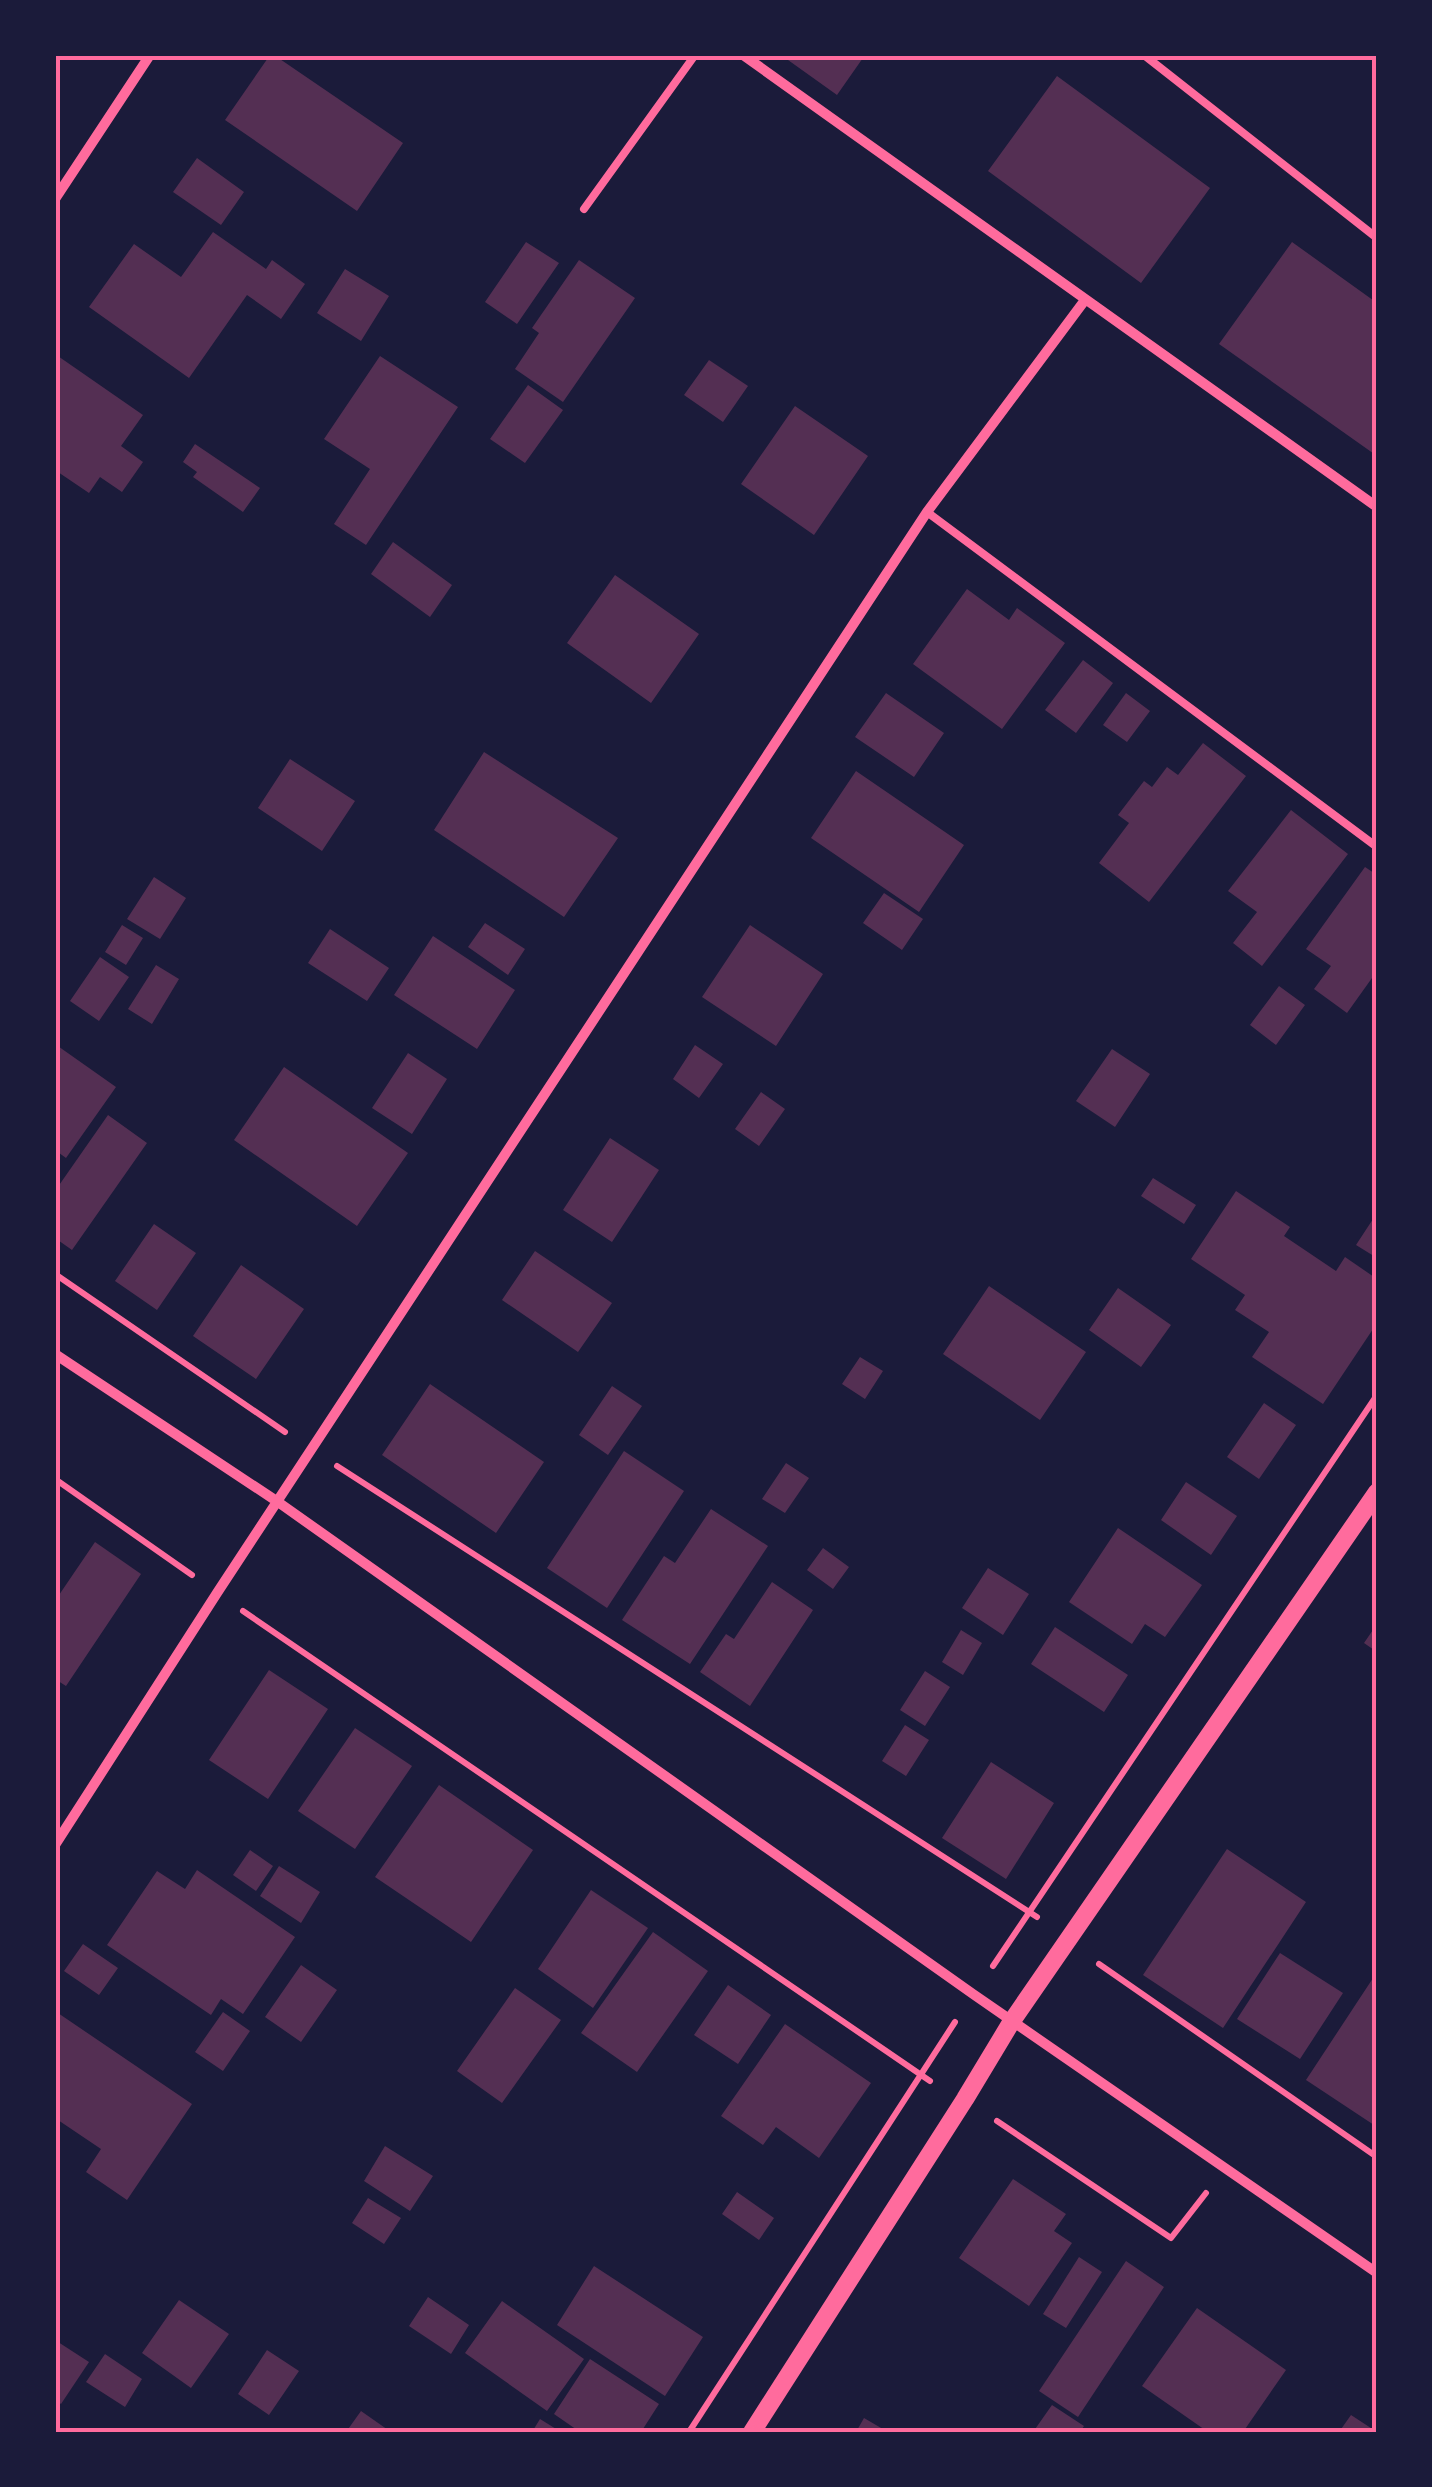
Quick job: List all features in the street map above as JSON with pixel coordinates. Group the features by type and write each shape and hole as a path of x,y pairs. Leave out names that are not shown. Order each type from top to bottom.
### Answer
{"street":[{"path":"55,199 150,55"},
{"path":"743,55 1377,507"},
{"path":"55,1845 927,512 1085,300"},
{"path":"55,1354 278,1502 973,1994 1377,2273"},
{"path":"752,2432 1012,2021 1377,1492"}],"lane":[{"path":"584,209 695,55"},
{"path":"1144,55 1377,238"},
{"path":"927,512 1377,847"}],"path":[{"path":"55,1274 312,1450 1030,1910 1067,1942 1377,2157"},
{"path":"689,2432 973,1994 1377,1396"},
{"path":"55,1479 920,2076 965,2099 1171,2238 1224,2168"}],"building":[{"path":"270,55 403,143 357,211 225,120"},
{"path":"781,55 865,55 837,95"},
{"path":"1057,76 1210,188 1141,283 988,171"},
{"path":"197,158 244,192 221,225 173,192"},
{"path":"213,232 266,269 272,260 305,284 281,319 247,295 189,378 89,307 134,244 181,277"},
{"path":"526,242 559,263 517,324 485,302"},
{"path":"1292,242 1377,303 1377,456 1219,344"},
{"path":"579,260 635,298 563,402 515,369 539,333 532,328"},
{"path":"345,269 389,296 361,341 317,313"},
{"path":"55,354 143,415 121,446 143,462 122,492 100,477 89,493 55,470"},
{"path":"380,356 458,407 366,545 334,524 370,469 324,439"},
{"path":"709,360 748,386 723,422 684,395"},
{"path":"528,385 563,410 525,463 490,439"},
{"path":"795,406 868,456 814,535 741,484"},
{"path":"195,444 260,488 243,512 193,477 197,472 183,462"},
{"path":"393,542 452,585 430,617 371,574"},
{"path":"615,575 699,634 651,703 567,643"},
{"path":"967,589 1009,620 1017,608 1065,643 1002,729 913,664"},
{"path":"1083,660 1113,683 1076,733 1045,710"},
{"path":"886,693 944,733 914,777 855,737"},
{"path":"1126,693 1150,711 1127,742 1103,725"},
{"path":"1203,743 1246,776 1149,902 1099,863 1129,823 1118,815 1144,781 1152,787 1167,767 1178,775"},
{"path":"484,752 618,838 564,917 434,830"},
{"path":"290,759 355,801 322,851 258,808"},
{"path":"856,771 964,845 919,912 811,838"},
{"path":"1291,810 1348,854 1262,966 1233,943 1257,912 1228,891"},
{"path":"1365,867 1377,875 1377,971 1347,1013 1314,989 1331,966 1306,949"},
{"path":"154,877 186,898 160,939 127,919"},
{"path":"884,893 923,919 902,950 863,923"},
{"path":"485,923 525,949 508,975 468,947"},
{"path":"122,925 143,938 126,965 105,952"},
{"path":"750,925 823,974 776,1046 702,997"},
{"path":"330,929 389,968 367,1001 308,963"},
{"path":"433,936 515,990 477,1049 394,995"},
{"path":"100,957 129,977 99,1021 70,1001"},
{"path":"156,965 179,979 152,1024 128,1009"},
{"path":"1279,986 1305,1005 1276,1045 1250,1025"},
{"path":"55,1044 116,1087 66,1158 55,1150"},
{"path":"695,1045 723,1064 699,1098 673,1079"},
{"path":"1112,1049 1150,1074 1115,1127 1076,1101"},
{"path":"408,1053 447,1079 412,1134 372,1108"},
{"path":"284,1067 408,1153 357,1226 234,1140"},
{"path":"761,1092 785,1109 759,1146 735,1129"},
{"path":"108,1115 147,1143 72,1250 55,1238 55,1191"},
{"path":"610,1138 659,1170 612,1242 563,1210"},
{"path":"1153,1178 1196,1205 1184,1224 1141,1196"},
{"path":"1236,1191 1290,1227 1284,1236 1336,1271 1345,1257 1377,1279 1377,1323 1323,1404 1252,1357 1269,1332 1235,1310 1245,1295 1191,1259"},
{"path":"1373,1219 1377,1222 1377,1258 1356,1245"},
{"path":"154,1224 196,1253 157,1310 115,1281"},
{"path":"535,1251 612,1303 578,1352 502,1300"},
{"path":"241,1265 304,1309 256,1379 193,1336"},
{"path":"989,1286 1086,1352 1040,1420 943,1354"},
{"path":"1118,1288 1171,1325 1141,1367 1089,1330"},
{"path":"860,1357 883,1371 865,1399 842,1384"},
{"path":"430,1384 544,1462 496,1533 382,1455"},
{"path":"612,1386 642,1406 608,1455 579,1435"},
{"path":"1264,1403 1296,1425 1259,1479 1227,1457"},
{"path":"624,1451 684,1491 607,1608 547,1568"},
{"path":"786,1463 809,1478 785,1513 762,1499"},
{"path":"1186,1482 1237,1516 1211,1555 1161,1520"},
{"path":"711,1509 768,1546 690,1664 622,1620 664,1556 675,1563"},
{"path":"1118,1528 1202,1585 1165,1637 1145,1624 1132,1644 1069,1602"},
{"path":"95,1542 141,1574 66,1686 55,1679 55,1592 59,1595"},
{"path":"823,1548 849,1567 833,1589 807,1570"},
{"path":"988,1568 1029,1594 1003,1635 962,1608"},
{"path":"772,1582 813,1610 750,1706 700,1672 726,1634 734,1639"},
{"path":"1377,1624 1377,1652 1364,1643"},
{"path":"1055,1627 1128,1675 1104,1712 1031,1664"},
{"path":"961,1630 982,1643 963,1675 942,1662"},
{"path":"269,1670 328,1709 268,1799 209,1760"},
{"path":"925,1671 950,1687 925,1726 900,1710"},
{"path":"905,1725 929,1740 906,1776 882,1761"},
{"path":"355,1728 412,1766 355,1849 298,1811"},
{"path":"991,1762 1054,1803 1006,1879 942,1838"},
{"path":"439,1785 533,1850 471,1942 375,1877"},
{"path":"1227,1849 1306,1902 1223,2028 1143,1975"},
{"path":"250,1850 273,1866 256,1891 233,1875"},
{"path":"279,1866 320,1892 301,1923 260,1896"},
{"path":"197,1870 295,1937 243,2014 221,1999 211,2015 107,1945 157,1871 185,1889"},
{"path":"591,1890 648,1928 593,2008 538,1969"},
{"path":"653,1932 708,1971 637,2072 581,2033"},
{"path":"83,1944 118,1968 99,1995 64,1971"},
{"path":"1280,1953 1343,1993 1300,2059 1237,2019"},
{"path":"301,1965 337,1990 301,2042 265,2017"},
{"path":"1377,1972 1377,2127 1306,2080"},
{"path":"728,1985 771,2015 738,2064 694,2035"},
{"path":"515,1988 561,2020 502,2103 457,2071"},
{"path":"55,2011 192,2104 127,2200 86,2172 101,2149 55,2118"},
{"path":"223,2012 250,2031 223,2071 195,2052"},
{"path":"785,2024 871,2083 819,2158 776,2127 763,2145 721,2116"},
{"path":"385,2146 433,2176 410,2211 364,2181"},
{"path":"1013,2179 1066,2214 1054,2231 1072,2243 1029,2306 959,2258"},
{"path":"737,2192 774,2218 759,2240 722,2214"},
{"path":"368,2198 401,2218 384,2244 352,2223"},
{"path":"1079,2257 1102,2272 1066,2328 1043,2314"},
{"path":"1126,2261 1164,2287 1078,2417 1039,2391"},
{"path":"594,2266 703,2337 665,2396 557,2325"},
{"path":"428,2297 469,2325 451,2354 409,2326"},
{"path":"179,2300 229,2334 191,2388 142,2353"},
{"path":"502,2301 584,2359 547,2411 465,2353"},
{"path":"1197,2308 1286,2370 1243,2432 1208,2432 1142,2386"},
{"path":"55,2340 89,2362 61,2404 55,2400"},
{"path":"267,2350 299,2371 269,2415 238,2394"},
{"path":"105,2354 142,2379 125,2407 86,2382"},
{"path":"590,2359 659,2404 641,2432 580,2432 554,2414"},
{"path":"1052,2405 1084,2426 1080,2432 1033,2432"},
{"path":"361,2411 391,2432 346,2432"},
{"path":"1351,2415 1377,2432 1339,2432"},
{"path":"864,2418 888,2432 856,2432"},
{"path":"540,2419 561,2432 532,2432"}]}
